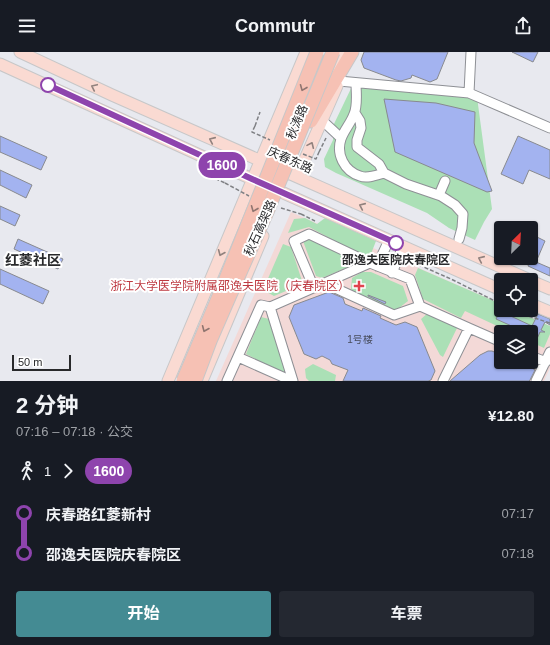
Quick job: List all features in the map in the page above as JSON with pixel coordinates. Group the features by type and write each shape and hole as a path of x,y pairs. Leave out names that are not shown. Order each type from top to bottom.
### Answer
{"highway":[{"name":"秋石高架路","path":"183,381 222,289 317,52"},
{"name":"秋石高架路","path":"195,381 333,52"},
{"path":"311,121 352,52"}],"main road":[{"name":"庆春东路","path":"20,52 261,162 514,273"},
{"name":"秋涛路","path":"168,381 306,52"},
{"name":"秋涛路","path":"202,381 311,121 343,52"},
{"path":"289,174 301,168 352,52"},
{"path":"0,64 494,287"},
{"name":"庆春东路","path":"538,284 550,289"},
{"path":"538,307 550,312"}],"street":[{"path":"469,93 471,52"},
{"path":"339,81 469,93 550,128"},
{"path":"356,83 355,113 341,138 339,146 340,157 344,165 360,177 384,173"},
{"path":"355,113 360,121 361,128 357,140 357,147 379,164 384,173 406,184 439,195 455,205 462,214 462,228 459,239"},
{"path":"326,124 341,138"},
{"path":"439,195 445,181"},
{"path":"314,288 294,241 308,234 373,265 410,279 420,306"},
{"path":"227,381 261,305 270,307 324,283 373,265 389,240"},
{"path":"392,273 403,246"},
{"path":"324,283 394,315 420,306 494,339"},
{"path":"270,307 293,381"},
{"path":"443,381 469,328"},
{"path":"543,381 550,352"},
{"path":"238,357 293,381"},
{"path":"538,359 548,364"},
{"path":"536,381 548,364"}],"path":[{"path":"254,126 260,112"},
{"path":"319,152 326,138"},
{"path":"210,176 224,183"},
{"path":"300,214 315,221"},
{"path":"417,264 494,300"},
{"path":"531,317 550,323"}],"shaded area":[{"name":"浙江大学医学院附属邵逸夫医院（庆春院区）","path":"291,212 494,301 494,317 529,317 550,326 550,368 544,381 216,381"}],"green space":[{"path":"356,78 477,97 492,209 475,240 449,228 427,213 325,167 324,159 333,140 333,126"},
{"path":"305,218 317,224 325,218 376,241 369,259 309,227 288,233 294,219"},
{"path":"310,237 354,259 353,265 322,278 316,276 303,241"},
{"path":"283,244 291,247 303,284 274,296 263,290"},
{"path":"418,268 494,301 494,317 529,317 550,326 550,334 544,348 538,345 538,325 495,325 465,311 461,318 423,299 415,275"},
{"path":"362,272 371,272 403,286 408,301 393,311 354,293 351,289 352,278"},
{"path":"428,313 458,326 443,357 440,355 421,319"},
{"path":"261,317 269,319 287,371 282,373 246,354"},
{"path":"313,364 336,375 335,381 309,381 306,378 305,369"}],"building":[{"path":"364,52 448,52 437,79 430,82 412,75 411,78 401,81 396,80 364,68 361,60"},
{"path":"512,52 538,52 533,62"},
{"path":"384,99 436,103 475,112 474,143 492,191 487,192 395,152"},
{"path":"0,136 47,157 41,170 0,152"},
{"path":"518,136 550,150 550,179 529,170 523,184 501,174"},
{"path":"0,170 32,185 26,198 0,185"},
{"path":"0,206 20,215 15,226 0,219"},
{"path":"538,238 545,241 538,257"},
{"path":"18,239 63,259 58,269 14,249"},
{"path":"538,263 550,268 550,276 528,266 538,265"},
{"path":"0,269 49,291 43,304 0,284"},
{"path":"329,292 343,298 345,304 362,311 363,308 396,325 405,322 417,327 435,371 431,380 343,381 348,370 332,364 330,360 322,356 316,359 304,354 289,317 294,305"},
{"path":"368,295 386,302 385,304"},
{"path":"538,314 550,319 550,325 545,322 541,330 545,332 540,332 538,336 538,325 532,325 536,317 538,317"},
{"path":"497,317 513,317 530,325 509,325 496,319"},
{"path":"488,351 494,352 494,369 535,370 529,381 450,381 480,355"}],"bus line":[{"name":"1600","path":"48,85 252,179 396,243"}],"place":[{"name":"邵逸夫医院庆春院区","path":"396,243"},
{"name":"浙江大学医学院附属邵逸夫医院（庆春院区）","path":"359,286"}],"district":[{"name":"红菱社区","path":"33,260"}]}
